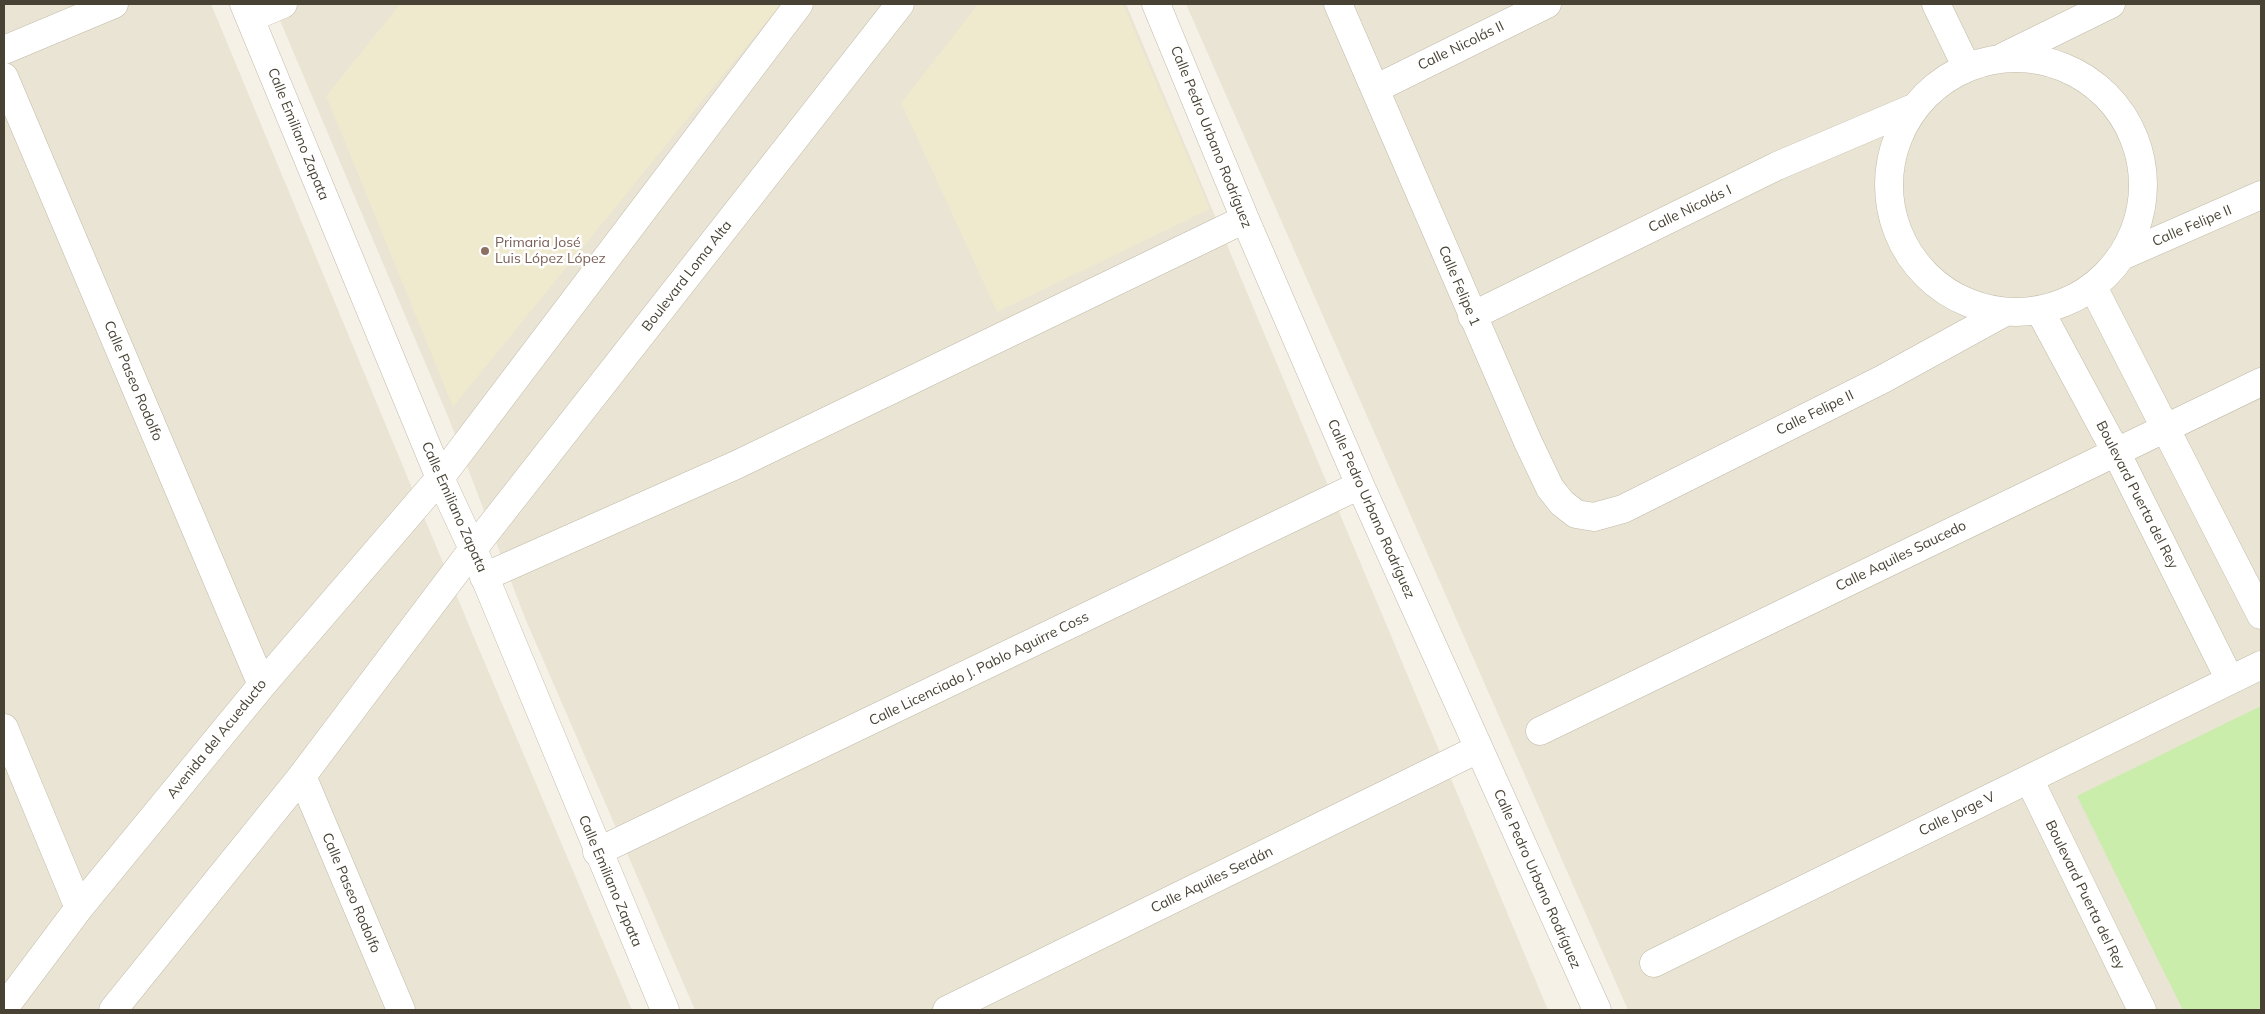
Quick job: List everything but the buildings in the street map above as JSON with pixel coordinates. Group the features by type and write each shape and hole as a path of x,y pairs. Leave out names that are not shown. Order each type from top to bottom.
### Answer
{"street":[{"path":"4,50 114,4"},
{"path":"247,11 283,4"},
{"path":"440,478 799,4"},
{"name":"Boulevard Loma Alta","path":"473,549 900,4"},
{"name":"Calle Pedro Urbano Rodríguez","path":"1156,4 1244,219 1360,485 1597,1010"},
{"name":"Calle Felipe 1","path":"1338,4 1472,316 1550,488 1562,503 1576,514 1594,517 1623,509"},
{"name":"Calle Nicolás II","path":"1375,89 1547,4"},
{"path":"1936,4 1967,68"},
{"path":"1999,59 2031,59 2067,68 2098,88 2123,115 2139,149 2144,186 2138,222 2122,256 2109,273 2093,287 2068,302 2040,311 2005,312 1964,303 1932,283 1908,255 1892,220 1887,183 1894,147 1911,109 1935,87 1967,68 1999,59 2111,4"},
{"name":"Calle Emiliano Zapata","path":"247,11 440,478 473,549 597,852 665,1010"},
{"name":"Calle Paseo Rodolfo","path":"4,78 262,685"},
{"name":"Calle Nicolás I","path":"1472,316 1778,166 1911,109"},
{"name":"Calle Felipe II","path":"2122,256 2261,196"},
{"path":"484,578 736,464 1244,219"},
{"path":"2093,287 2261,615"},
{"name":"Boulevard Puerta del Rey","path":"2040,311 2116,452 2230,680"},
{"name":"Calle Felipe II","path":"1623,509 1883,379 2005,312"},
{"name":"Calle Aquiles Saucedo","path":"1540,731 2261,382"},
{"name":"Avenida del Acueducto","path":"4,1008 79,908 262,685 440,478"},
{"name":"Calle Licenciado J. Pablo Aguirre Coss","path":"597,852 1360,485"},
{"path":"113,1010 137,998 473,549"},
{"name":"Calle Jorge V","path":"1654,963 2261,665"},
{"path":"4,728 79,908"},
{"name":"Calle Aquiles Serdán","path":"947,1010 1478,749"},
{"name":"Calle Paseo Rodolfo","path":"302,776 401,1010"},
{"name":"Boulevard Puerta del Rey","path":"2028,779 2141,1010"}],"shaded area":[{"path":"4,4 211,4 473,635 632,1010 4,1010"},
{"path":"273,4 1126,4 1548,1010 695,1010 525,618 449,419"},
{"name":"Primaria José Luis López López","path":"400,4 781,4 453,407 326,96"},
{"path":"978,4 1123,4 1210,209 997,312 901,103"},
{"path":"1186,4 2261,4 2261,1010 1628,1010"}],"green space":[{"path":"2261,706 2261,1010 2183,1010 2077,796"}],"place":[{"name":"Primaria José Luis López López","path":"485,251"}]}
